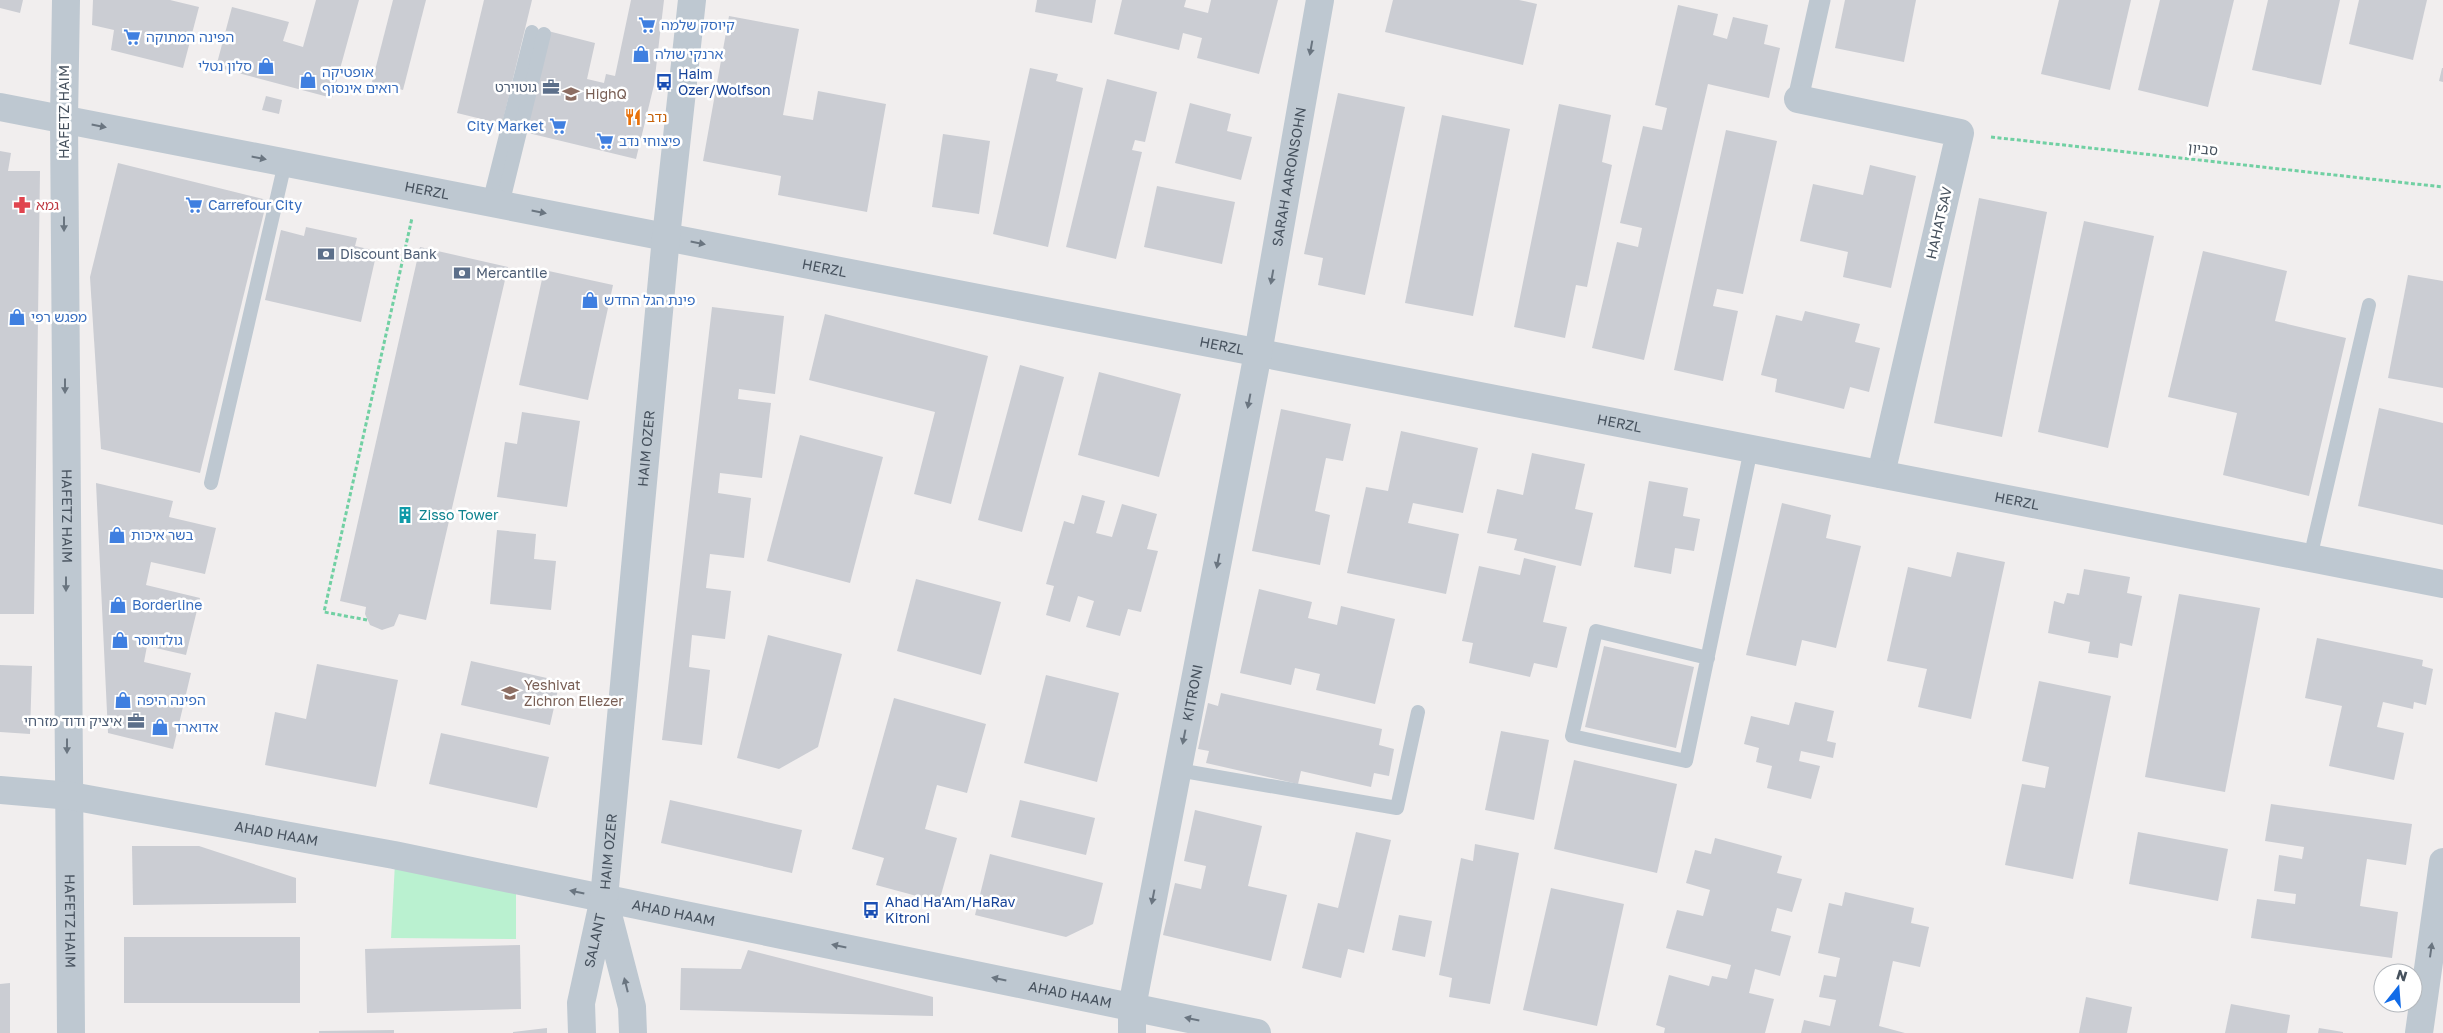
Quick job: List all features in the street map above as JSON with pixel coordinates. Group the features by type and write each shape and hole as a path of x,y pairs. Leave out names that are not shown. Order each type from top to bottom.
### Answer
{"street":[{"name":"HAFETZ HAIM","path":"66,0 64,119 71,1033"},
{"name":"HAIM OZER","path":"604,898 666,237 692,0"},
{"name":"SARAH AARONSOHN","path":"1258,353 1320,0"},
{"path":"1820,0 1798,99 1960,133"},
{"name":"HERZL","path":"0,107 2443,584"},
{"name":"HAHATSAV","path":"1881,474 1960,133"},
{"name":"KITRONI","path":"1132,1020 1258,353"},
{"name":"AHAD HAAM","path":"0,790 68,795 394,855 604,898 1132,1020 1257,1033"},
{"path":"2419,1033 2443,862"},
{"name":"SALANT","path":"582,1033 581,1003 604,898"},
{"name":"SALANT","path":"604,898 632,1007 633,1033"}],"lane":[{"path":"496,204 538,33"},
{"path":"210,483 285,163"},
{"path":"2310,558 2369,305"},
{"path":"1708,658 1596,631 1572,736 1686,761 1708,658 1751,449"},
{"path":"1178,770 1397,808 1418,712"}],"path":[{"name":"סביון","path":"1960,133 2443,187"},
{"path":"367,620 324,612 419,189"}],"green space":[{"path":"395,863 516,886 516,939 391,938"}],"building":[{"path":"0,0 23,0 20,13 0,8"},
{"path":"93,0 170,0 199,7 183,68 111,50 114,30 92,25"},
{"path":"316,0 359,0 332,98 216,67 232,7 289,22 283,41 303,47"},
{"path":"393,0 426,0 403,90 372,82"},
{"path":"484,0 532,0 502,124 457,113"},
{"path":"631,0 664,0 654,85 636,159 524,132 548,31 595,43 587,79 604,83 606,74 615,76"},
{"path":"1037,0 1096,0 1092,23 1035,12"},
{"path":"1122,0 1186,0 1184,7 1208,13 1211,0 1278,0 1259,74 1197,58 1202,38 1183,33 1179,50 1114,34"},
{"path":"1393,0 1519,0 1537,4 1523,65 1385,32"},
{"path":"1845,0 1916,0 1904,62 1835,48"},
{"path":"2059,0 2131,0 2110,90 2041,74"},
{"path":"2160,0 2234,0 2208,107 2138,90"},
{"path":"2268,0 2340,0 2321,85 2252,70"},
{"path":"2359,0 2427,0 2413,60 2349,44"},
{"path":"1678,5 1718,14 1713,35 1727,39 1733,17 1768,25 1764,44 1780,48 1769,98 1708,84 1644,360 1592,348 1617,242 1638,247 1642,228 1620,223 1643,126 1662,130 1667,108 1655,105"},
{"path":"729,16 799,29 783,115 813,120 818,91 886,104 867,212 778,195 781,176 703,161"},
{"path":"1030,68 1058,74 1056,81 1083,88 1048,247 993,234"},
{"path":"2443,68 2443,82 2439,81"},
{"path":"1107,79 1157,92 1145,142 1135,140 1132,150 1142,152 1116,259 1066,247"},
{"path":"1338,93 1405,107 1365,295 1318,285 1323,258 1304,254"},
{"path":"266,96 282,100 279,114 262,110"},
{"path":"1190,103 1231,114 1227,131 1252,137 1241,180 1175,163"},
{"path":"1559,104 1611,115 1602,162 1612,165 1587,287 1576,285 1565,338 1514,327"},
{"path":"1442,115 1510,129 1473,316 1405,303"},
{"path":"1726,130 1777,141 1743,294 1717,289 1713,306 1738,311 1723,381 1674,370"},
{"path":"943,134 990,141 979,214 932,207"},
{"path":"0,151 11,153 8,171 40,171 34,614 0,614"},
{"path":"118,163 267,200 200,473 101,449 90,277"},
{"path":"1870,165 1916,176 1891,288 1843,277 1848,252 1800,241 1813,184 1863,195"},
{"path":"1157,186 1235,202 1222,264 1144,247"},
{"path":"1979,198 2047,212 2002,437 1934,423"},
{"path":"2084,221 2154,236 2108,448 2038,432"},
{"path":"306,227 357,238 355,246 377,251 361,322 265,300 281,230 304,236"},
{"name":"Zisso Tower","path":"420,247 508,267 426,620 399,614 394,626 382,630 370,625 365,614 366,607 340,601"},
{"path":"2203,251 2287,271 2275,321 2346,338 2309,496 2223,475 2237,413 2168,397"},
{"path":"544,270 613,285 588,400 519,385"},
{"path":"2408,275 2443,281 2443,388 2388,378"},
{"path":"712,307 784,316 775,394 739,389 738,399 771,403 762,478 720,473 718,493 751,498 744,558 710,554 706,588 731,591 725,639 692,635 689,667 710,670 702,745 662,740"},
{"path":"1805,311 1860,324 1855,342 1880,348 1869,392 1850,387 1844,409 1775,392 1777,379 1761,375 1776,315 1802,321"},
{"path":"825,314 988,356 951,504 914,494 935,412 809,380"},
{"path":"1020,365 1064,377 1022,532 978,520"},
{"path":"1099,372 1181,394 1159,477 1078,455"},
{"path":"2379,408 2443,423 2443,525 2358,506"},
{"path":"1281,409 1351,424 1343,461 1326,458 1315,511 1330,515 1320,565 1252,551"},
{"path":"522,412 580,421 567,507 497,497 505,442 517,444"},
{"path":"1401,431 1478,448 1463,513 1413,503 1408,523 1459,534 1446,594 1347,573 1366,487 1388,491"},
{"path":"800,435 883,457 850,583 767,561"},
{"path":"1532,453 1585,464 1575,509 1593,513 1581,566 1514,550 1517,539 1487,533 1497,489 1523,495"},
{"path":"1649,481 1688,488 1683,516 1700,519 1694,551 1675,548 1671,574 1634,567"},
{"path":"96,483 173,501 169,517 216,528 205,574 151,562 146,585 200,598 186,655 147,646 144,662 191,673 173,749 108,733"},
{"path":"1082,495 1105,501 1096,533 1112,537 1122,504 1157,514 1147,549 1158,551 1141,612 1128,609 1120,636 1086,627 1094,601 1078,596 1070,622 1046,615 1054,586 1046,584 1064,521 1074,524"},
{"path":"1782,503 1831,515 1826,538 1861,546 1836,648 1802,640 1796,666 1746,655"},
{"path":"497,530 536,534 534,559 556,561 551,610 490,604"},
{"path":"1957,552 2005,562 1971,719 1918,707 1927,669 1887,661 1908,567 1951,577"},
{"path":"1524,558 1556,566 1543,622 1567,627 1557,668 1534,663 1530,677 1469,663 1473,643 1462,641 1479,566 1520,575"},
{"path":"2084,569 2130,577 2127,593 2142,596 2132,646 2120,643 2118,658 2088,653 2090,642 2048,633 2054,601 2064,604 2067,593 2079,595"},
{"path":"916,579 1001,602 981,675 897,651"},
{"path":"1259,589 1312,602 1308,618 1337,625 1341,606 1395,619 1375,704 1316,690 1320,674 1295,668 1291,685 1240,673"},
{"path":"2179,594 2260,608 2225,792 2145,777"},
{"path":"768,635 842,654 818,747 779,769 737,758"},
{"path":"2317,638 2423,660 2422,666 2433,669 2426,705 2414,702 2413,709 2383,702 2377,727 2404,733 2394,780 2329,766 2342,706 2305,698"},
{"path":"1604,646 1694,667 1676,748 1585,727"},
{"name":"Yeshivat Zichron Eliezer","path":"471,661 560,681 550,725 461,705"},
{"path":"317,664 398,680 376,787 265,765 275,712 306,719"},
{"path":"0,665 32,666 30,734 0,732"},
{"path":"1046,675 1119,693 1097,782 1024,763"},
{"path":"2039,681 2111,696 2073,879 2005,865 2022,784 2045,788 2049,767 2022,761"},
{"path":"1221,693 1382,729 1379,745 1394,749 1389,776 1374,773 1371,787 1301,771 1298,784 1206,763 1209,751 1198,749 1208,703 1218,706"},
{"path":"894,698 986,724 967,793 937,785 925,829 957,838 939,902 876,885 884,858 852,849"},
{"path":"1795,702 1834,711 1827,741 1836,743 1833,758 1801,751 1799,761 1820,766 1811,799 1767,788 1772,766 1756,762 1759,748 1744,744 1751,716 1789,725"},
{"path":"1501,731 1549,740 1534,820 1485,810"},
{"path":"441,733 549,757 537,808 429,784"},
{"path":"1574,760 1677,784 1657,873 1554,849"},
{"path":"670,800 802,830 792,873 661,843"},
{"path":"1020,800 1095,818 1086,855 1011,837"},
{"path":"2271,804 2412,824 2406,865 2367,859 2360,906 2398,912 2392,958 2251,938 2257,899 2295,904 2296,894 2274,891 2279,855 2302,859 2304,847 2265,841"},
{"path":"1195,810 1262,826 1248,886 1287,895 1271,961 1163,935 1175,883 1201,889 1206,866 1184,861"},
{"path":"1356,832 1391,840 1364,953 1348,949 1341,978 1302,968 1318,903 1338,908"},
{"path":"2138,832 2228,849 2218,901 2129,884"},
{"path":"1715,838 1782,856 1777,873 1802,879 1792,912 1777,908 1771,931 1791,936 1780,976 1755,969 1749,993 1774,999 1765,1033 1664,1033 1665,1028 1656,1025 1669,975 1709,986 1712,976 1727,979 1731,965 1666,948 1677,910 1703,916 1710,890 1686,883 1695,850 1711,854"},
{"path":"1475,844 1519,853 1490,1004 1449,997 1452,978 1439,975 1461,858 1473,861"},
{"path":"132,846 199,846 296,878 296,903 133,905"},
{"path":"990,854 1103,883 1093,924 1066,937 975,915"},
{"path":"1551,888 1624,904 1597,1026 1523,1010"},
{"path":"1845,892 1914,908 1911,923 1929,927 1920,967 1893,961 1879,1026 1905,1033 1801,1033 1804,1020 1830,1026 1836,1000 1819,997 1824,975 1836,977 1840,958 1818,953 1829,903 1842,906"},
{"path":"1399,915 1432,921 1425,957 1392,950"},
{"path":"124,937 300,937 300,1003 124,1003"},
{"path":"520,945 521,1009 367,1013 365,949"},
{"path":"748,950 933,997 933,1016 680,1010 681,968 741,969"},
{"path":"10,983 10,1033 0,1033 0,984"},
{"path":"2086,997 2132,1007 2127,1033 2079,1033"},
{"path":"2231,1004 2290,1015 2287,1033 2225,1033"},
{"path":"547,1028 547,1033 513,1033 513,1032"},
{"path":"2319,1028 2343,1032 2343,1033 2318,1033"},
{"path":"394,1030 394,1033 319,1033 319,1031"}],"place":[{"name":"קיוסק שלמה","path":"647,25"},
{"name":"הפינה המתוקה","path":"132,37"},
{"name":"ארנקי שולה","path":"641,54"},
{"name":"סלון נטלי","path":"266,66"},
{"name":"אופטיקה רואים אינסוף","path":"308,80"},
{"name":"Haim Ozer/Wolfson","path":"664,82"},
{"name":"גוטוירט","path":"551,87"},
{"name":"HighQ","path":"571,94"},
{"name":"נדב","path":"633,117"},
{"name":"City Market","path":"558,126"},
{"name":"פיצוחי נדב","path":"605,141"},
{"name":"גמא","path":"22,205"},
{"name":"Carrefour City","path":"194,205"},
{"name":"Discount Bank","path":"326,254"},
{"name":"Mercantile","path":"462,273"},
{"name":"פינת הגל החדש","path":"590,300"},
{"name":"מפגש רפי","path":"17,317"},
{"name":"Zisso Tower","path":"405,515"},
{"name":"בשר איכות","path":"117,535"},
{"name":"Borderline","path":"118,605"},
{"name":"גולדווסר","path":"120,640"},
{"name":"Yeshivat Zichron Eliezer","path":"510,693"},
{"name":"הפינה היפה","path":"123,700"},
{"name":"איציק ודוד מזרחי","path":"136,721"},
{"name":"אדוארד","path":"160,727"},
{"name":"Ahad Ha'Am/HaRav Kitroni","path":"871,910"}]}
